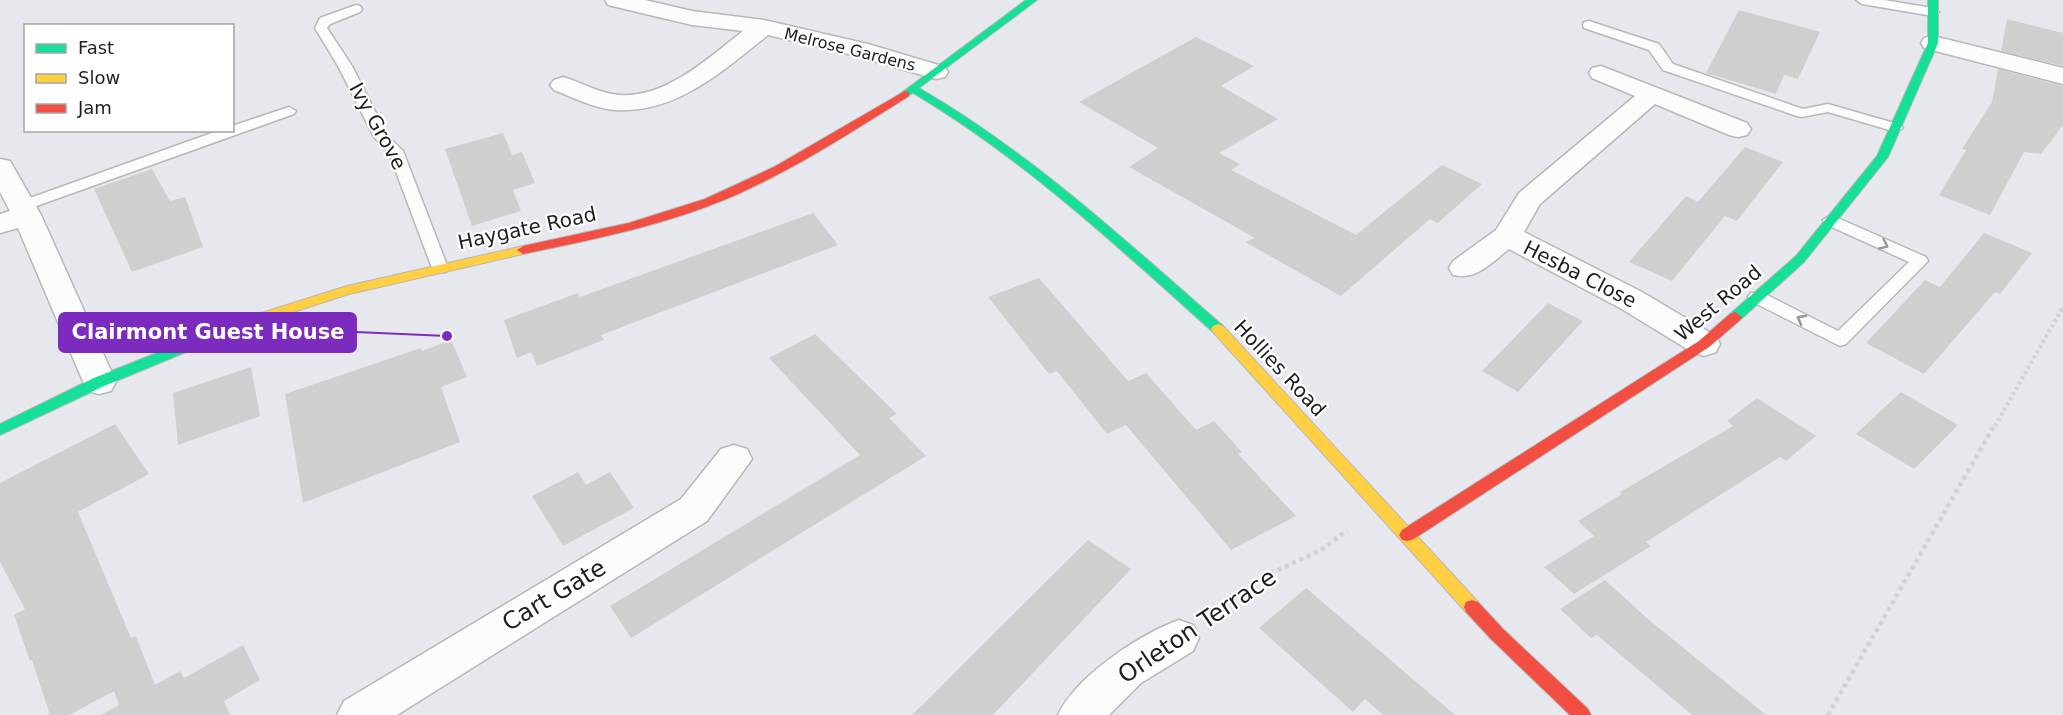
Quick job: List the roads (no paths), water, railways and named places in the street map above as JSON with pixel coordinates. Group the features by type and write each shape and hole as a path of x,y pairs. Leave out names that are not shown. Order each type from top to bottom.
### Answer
{"street":[{"name":"Melrose Gardens","path":"616,0 692,18 765,27 859,49 936,72"},
{"name":"Haygate Road","path":"0,430 99,382 222,330 347,290 580,238 661,217 734,191 837,136 913,89 1032,0"},
{"name":"West Road","path":"1407,535 1704,344 1800,259 1882,157 1933,43 1933,6"},
{"name":"Melrose Gardens","path":"563,85 615,102 645,101 685,86 765,27"},
{"path":"1933,43 2063,76"},
{"path":"1601,73 1650,95 1738,129"},
{"name":"Hollies Road","path":"913,89 952,110 1069,198 1226,336 1497,634 1581,715"},
{"name":"Hesba Close","path":"1650,95 1529,199 1507,236 1631,300 1704,344"},
{"path":"0,167 16,215 99,382"},
{"path":"1464,268 1507,236"},
{"name":"Cart Gate","path":"359,715 694,510 734,459"},
{"name":"Orleton Terrace","path":"1080,715 1126,670 1179,638"}],"lane":[{"path":"1862,0 1933,6"},
{"name":"Ivy Grove","path":"356,9 325,21 321,28 345,66 381,137 396,151 440,268"},
{"path":"1589,25 1654,47 1668,67 1792,110 1802,113 1828,108 1896,128"},
{"path":"16,215 290,111"},
{"path":"1757,297 1840,340 1920,261 1831,220"}],"place":[{"name":"Clairmont Guest House","path":"447,336"}]}
